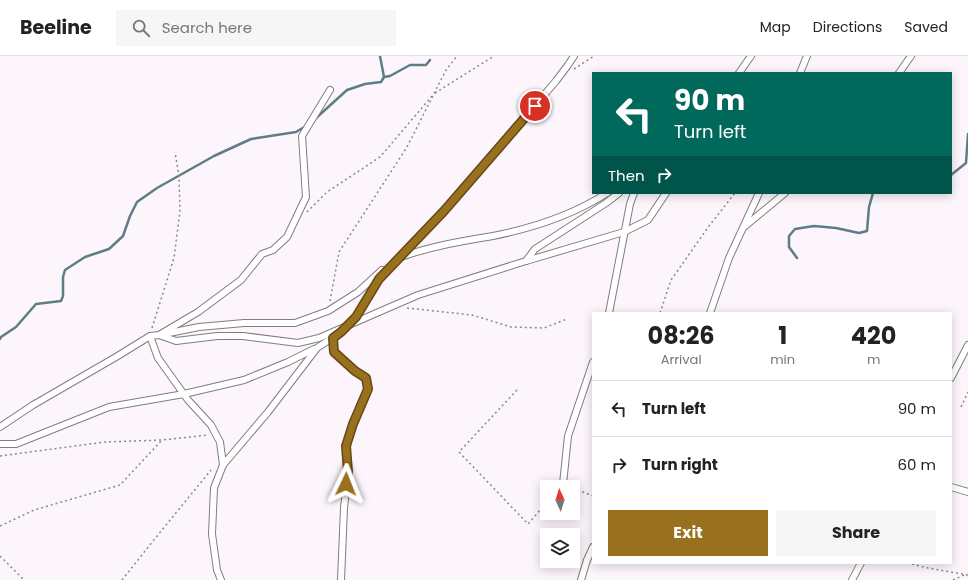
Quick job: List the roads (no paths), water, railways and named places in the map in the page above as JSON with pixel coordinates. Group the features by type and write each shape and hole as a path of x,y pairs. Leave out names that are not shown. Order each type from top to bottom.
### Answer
{"street":[{"path":"0,444 16,444 109,407 184,394 244,380 288,362 317,348 333,338 356,317 379,279 424,234 556,82 574,56"},
{"path":"739,72 751,56"},
{"path":"800,72 807,56"},
{"path":"900,72 911,56"},
{"path":"159,335 220,297 241,280 262,254 273,250 287,237 306,197 302,136 330,90"},
{"path":"0,427 33,405 150,336 199,328 244,323 295,323 328,311 358,292 399,258 422,250 495,235 547,222 570,214 605,194"},
{"path":"526,261 535,249 618,194"},
{"path":"609,312 624,232 634,194"},
{"path":"159,335 176,341 217,336 243,336 298,344 319,338 418,294 624,232 648,220 665,194"},
{"path":"710,312 729,258 759,194"},
{"path":"743,228 784,194"},
{"path":"150,336 158,358 184,394 211,425 220,442 223,465"},
{"path":"333,338 334,352 355,371 366,378 368,389 353,424 346,446 348,472 344,508 341,580"},
{"path":"952,376 968,345"},
{"path":"221,580 212,534 214,488 223,465 268,412 317,348"},
{"path":"563,480 568,436 592,365"},
{"path":"953,489 968,492"},
{"path":"580,580 592,550"},
{"path":"852,580 860,564"}],"waterway":[{"path":"315,119 347,90 365,84 381,82 384,77 380,56"},
{"path":"384,77 390,76 410,65 426,65 430,60"},
{"path":"0,339 16,327 36,304 61,301 63,296 63,277 65,270 85,257 109,249 123,236 137,202 157,188 214,156 251,139 296,132 306,126"},
{"path":"952,174 966,163 968,134"},
{"path":"797,258 789,247 789,236 795,229 814,226 836,228 859,233 867,231 869,207 873,194"}]}
